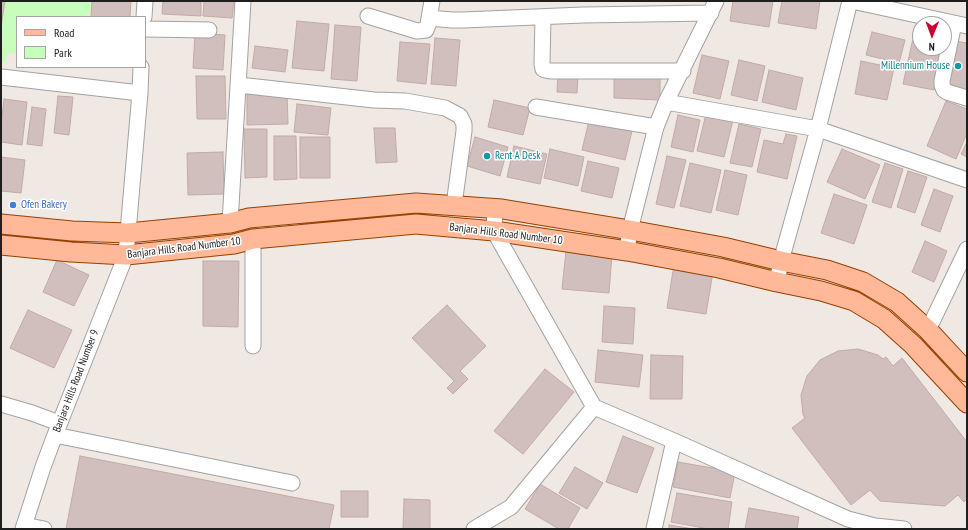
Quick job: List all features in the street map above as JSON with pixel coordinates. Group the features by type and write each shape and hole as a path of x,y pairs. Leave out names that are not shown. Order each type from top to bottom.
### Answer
{"main road":[{"name":"Banjara Hills Road Number 10","path":"1,224 72,231 128,233 230,223 249,218 416,203 495,208 723,247 781,262 827,270 863,282 896,302 928,330 967,372"},
{"name":"Banjara Hills Road Number 10","path":"1,245 70,252 126,255 234,244 253,238 416,224 494,231 627,251 719,268 821,291 854,301 884,319 913,345 967,403"}],"street":[{"path":"144,16 145,1"},
{"path":"230,223 243,1"},
{"path":"368,16 417,31 426,30 432,1"},
{"path":"777,282 781,262 818,129 851,1 961,25 942,81 942,85 944,90 947,92 967,98"},
{"path":"429,18 463,20 543,17 714,7"},
{"path":"627,251 630,230 656,127 666,102 714,7"},
{"path":"543,17 542,64 543,69 545,70 682,70"},
{"path":"146,29 209,30"},
{"name":"Banjara Hills Road Number 9","path":"24,527 57,429 126,255 142,68"},
{"path":"1,77 140,93"},
{"path":"239,85 374,100 405,101 445,108 460,116 464,124 464,131 454,205"},
{"path":"666,102 818,129 967,180"},
{"path":"536,107 656,127"},
{"path":"495,208 494,231 594,407 848,519 875,526 904,529"},
{"path":"253,238 253,346"},
{"path":"928,330 967,249"},
{"path":"1,404 32,413 57,429 292,483"},
{"path":"474,529 511,507 594,407"},
{"path":"654,529 674,441"},
{"path":"24,527 44,529"}],"green space":[{"path":"5,1 98,1 87,16 16,16 16,54 9,52 5,62 1,62 1,27"}],"building":[{"path":"1,1 5,1 1,27"},
{"path":"92,1 131,1 130,16 91,16"},
{"path":"163,1 201,1 201,16 162,14"},
{"path":"204,1 234,1 232,18 203,16"},
{"path":"733,1 773,1 769,27 730,21"},
{"path":"782,1 820,1 816,29 778,23"},
{"path":"297,21 329,24 324,71 292,68"},
{"path":"335,25 361,27 357,81 331,79"},
{"path":"872,32 905,40 899,63 866,55"},
{"path":"195,33 225,35 223,70 193,68"},
{"path":"435,38 460,40 456,86 431,84"},
{"name":"Millennium House","path":"955,41 967,43 967,93 945,88"},
{"path":"400,42 430,44 426,84 397,81"},
{"path":"912,43 912,56 941,56 934,90 903,84"},
{"path":"255,46 288,50 285,72 252,68"},
{"path":"702,55 729,61 720,99 693,93"},
{"path":"739,60 765,66 757,101 731,95"},
{"path":"861,61 894,68 887,100 855,94"},
{"path":"769,70 803,78 796,110 762,102"},
{"path":"558,73 578,74 577,93 557,92"},
{"path":"196,76 225,76 226,119 197,119"},
{"path":"614,77 660,78 660,100 614,98"},
{"path":"247,94 287,94 288,124 247,125"},
{"path":"58,96 73,97 69,135 54,133"},
{"path":"4,99 27,102 22,145 1,142"},
{"path":"494,100 530,108 523,135 488,127"},
{"path":"946,101 967,109 967,133 956,159 927,146"},
{"path":"297,104 331,108 328,135 294,132"},
{"path":"32,107 46,109 42,146 27,144"},
{"path":"706,114 733,120 724,157 697,151"},
{"path":"678,115 700,120 693,152 671,147"},
{"path":"589,121 632,131 625,160 582,150"},
{"path":"739,124 761,129 752,167 730,163"},
{"path":"374,128 395,128 397,162 376,163"},
{"path":"244,129 267,129 267,177 245,178"},
{"path":"786,134 797,136 787,179 757,172 764,140 783,144"},
{"path":"274,136 296,136 297,179 274,180"},
{"path":"300,137 330,137 330,178 300,178"},
{"name":"Rent A Desk","path":"475,137 508,147 500,176 467,166"},
{"path":"967,142 967,157 961,154"},
{"path":"514,146 547,154 540,184 507,177"},
{"path":"550,149 584,157 578,186 544,178"},
{"path":"842,149 880,165 865,199 827,182"},
{"path":"223,152 224,194 188,195 187,153"},
{"path":"667,156 686,160 674,208 656,204"},
{"path":"1,157 25,160 21,193 1,191"},
{"path":"588,161 619,168 612,198 581,191"},
{"path":"690,163 721,170 711,213 680,206"},
{"path":"885,163 903,169 891,208 872,202"},
{"path":"725,170 747,175 738,215 716,210"},
{"path":"908,171 927,177 915,213 897,207"},
{"path":"934,189 953,196 940,232 921,225"},
{"path":"834,194 867,205 854,244 821,233"},
{"path":"925,241 947,251 934,282 912,272"},
{"path":"566,251 612,255 609,293 562,289"},
{"path":"57,260 89,275 74,306 43,292"},
{"path":"203,261 239,261 238,327 203,326"},
{"path":"674,265 713,272 706,314 667,308"},
{"path":"447,305 486,346 460,371 468,379 453,394 447,388 454,381 412,338"},
{"path":"604,306 635,308 633,344 602,342"},
{"path":"28,310 72,330 54,368 10,348"},
{"path":"858,349 878,355 883,359 886,357 893,366 902,358 967,442 967,499 964,502 958,495 945,506 880,501 870,490 851,505 792,428 805,418 803,415 801,395 807,376 820,360 838,351"},
{"path":"598,350 643,355 639,387 595,382"},
{"path":"651,355 683,356 682,399 650,399"},
{"path":"545,369 574,392 523,454 494,431"},
{"path":"623,436 654,448 637,493 606,482"},
{"path":"80,456 334,505 329,529 66,529"},
{"path":"678,462 735,472 730,498 673,487"},
{"path":"575,467 603,483 587,509 559,493"},
{"path":"540,484 580,508 568,529 559,529 525,509"},
{"path":"341,491 368,491 368,517 341,517"},
{"path":"677,493 732,502 728,529 709,529 671,522"},
{"path":"404,499 430,500 430,529 403,529"},
{"path":"749,508 799,517 797,529 745,529"},
{"path":"669,525 694,529 669,529"}],"place":[{"name":"Millennium House","path":"958,66"},
{"name":"Rent A Desk","path":"487,156"},
{"name":"Ofen Bakery","path":"13,205"}]}
